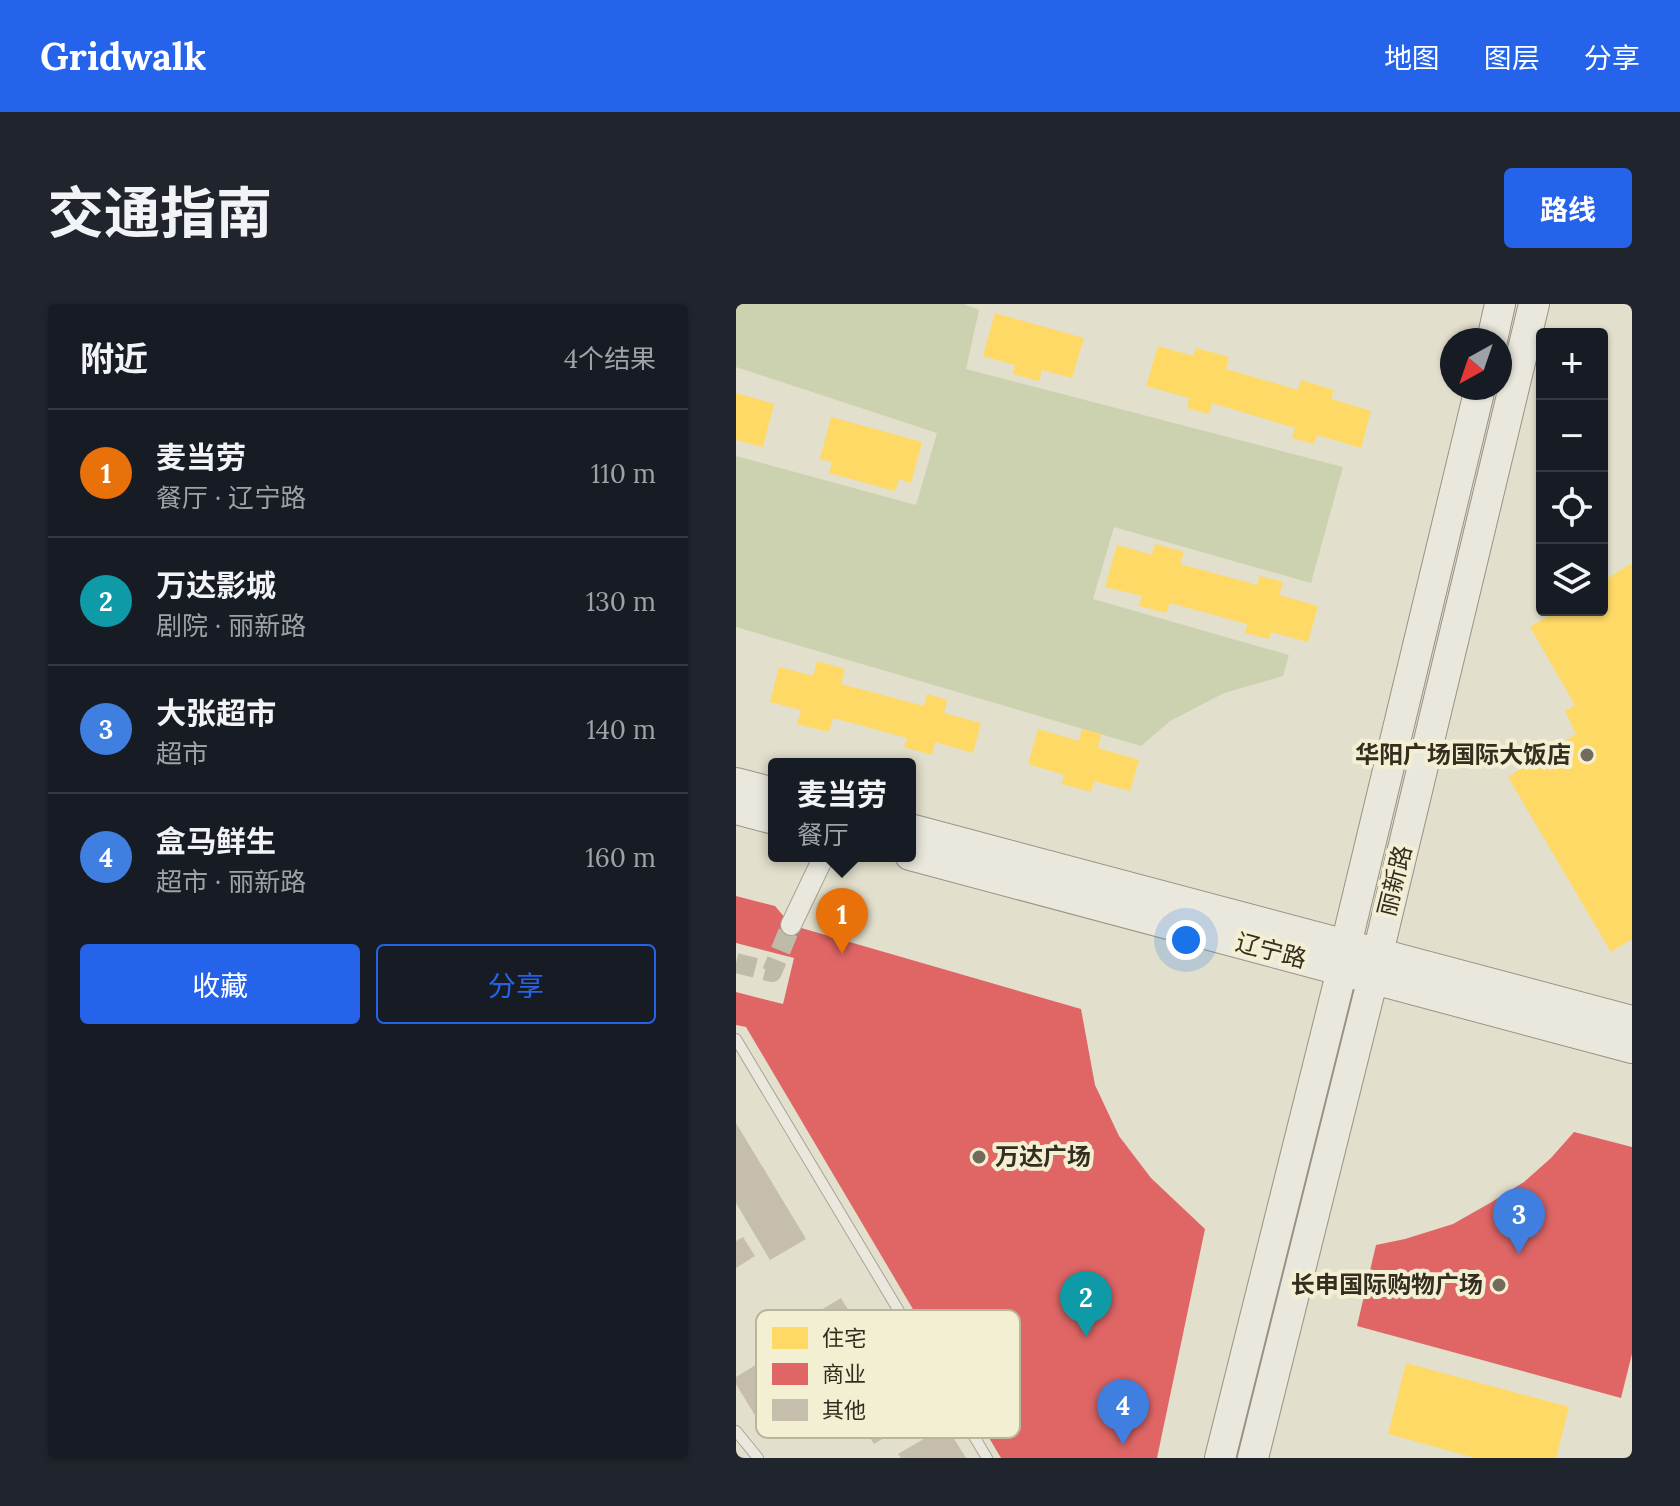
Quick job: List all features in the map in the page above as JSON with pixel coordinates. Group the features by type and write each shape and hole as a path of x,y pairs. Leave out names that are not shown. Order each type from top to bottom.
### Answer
{"main road":[{"path":"1495,328 1500,304"},
{"name":"丽新路","path":"1253,1458 1376,965 1534,304"},
{"name":"丽新路","path":"1220,1458 1344,958 1477,400"},
{"path":"736,783 768,791"},
{"path":"736,809 768,817"},
{"name":"辽宁路","path":"916,831 1344,958"},
{"name":"辽宁路","path":"916,856 1344,958 1632,1021"},
{"name":"辽宁路","path":"1376,965 1632,1048"}],"street":[{"path":"791,925 821,862"}],"lane":[{"path":"736,1039 898,1310"},
{"path":"736,1431 758,1458"},
{"path":"975,1438 987,1458"}],"green space":[{"path":"736,304 964,304 979,310 966,369 1343,467 1311,583 1114,527 1093,599 1289,655 1283,676 1224,693 1170,721 1141,746 736,627 736,456 916,505 937,433 736,367"}],"building: 住宅":[{"path":"995,313 1084,338 1072,378 1042,370 1039,381 1013,374 1015,365 983,356"},
{"path":"1158,346 1193,356 1196,348 1229,357 1226,369 1298,390 1301,380 1334,390 1331,399 1371,411 1361,448 1317,435 1314,444 1292,438 1295,428 1212,403 1209,414 1187,408 1189,398 1146,386"},
{"path":"736,393 774,404 763,447 736,440"},
{"path":"831,417 922,442 911,483 899,479 895,491 829,473 832,462 820,459"},
{"path":"1155,544 1184,552 1180,564 1257,585 1260,576 1283,582 1279,595 1318,606 1308,642 1271,632 1269,639 1245,633 1247,624 1170,603 1166,613 1139,606 1142,596 1105,587 1117,545 1152,555"},
{"name":"华阳广场国际大饭店","path":"1632,563 1632,939 1611,952 1508,777 1576,734 1565,711 1575,705 1530,627 1548,616 1608,616 1608,578"},
{"path":"817,661 845,669 841,684 924,706 927,694 947,700 944,713 981,723 973,753 935,742 932,755 904,747 907,738 833,718 829,732 797,724 801,710 770,702 779,667 813,676"},
{"path":"1038,729 1079,741 1082,729 1101,734 1098,748 1139,760 1130,791 1094,781 1091,792 1062,784 1064,775 1028,764"},
{"path":"1406,1363 1569,1407 1556,1458 1476,1458 1388,1434"}],"building: 商业":[{"name":"万达广场","path":"736,896 775,906 791,925 1081,1009 1095,1085 1119,1136 1151,1178 1205,1229 1157,1458 1001,1458 989,1438 1020,1438 1020,1310 913,1310 746,1027 736,1025 736,992 783,1004 794,958 736,943"},
{"name":"长申国际购物广场","path":"1574,1132 1632,1147 1632,1354 1621,1398 1357,1326 1376,1245 1453,1224 1490,1203 1524,1182"}],"building: 其他":[{"path":"736,1123 806,1239 770,1260 736,1203"},
{"path":"743,1237 755,1256 736,1268 736,1241"},
{"path":"841,1298 848,1310 821,1310"},
{"path":"756,1365 756,1417 736,1384 736,1377"},
{"path":"870,1438 884,1438 874,1444"},
{"path":"925,1438 954,1438 966,1458 901,1458 898,1454"}],"tunnel":[{"path":"736,963 772,972 791,925"}],"place":[{"name":"华阳广场国际大饭店","path":"1587,755"},
{"name":"麦当劳","path":"842,954"},
{"name":"万达广场","path":"979,1157"},
{"name":"大张超市","path":"1519,1254"},
{"name":"长申国际购物广场","path":"1499,1285"},
{"name":"万达影城","path":"1086,1337"},
{"name":"盒马鲜生","path":"1123,1445"}]}
